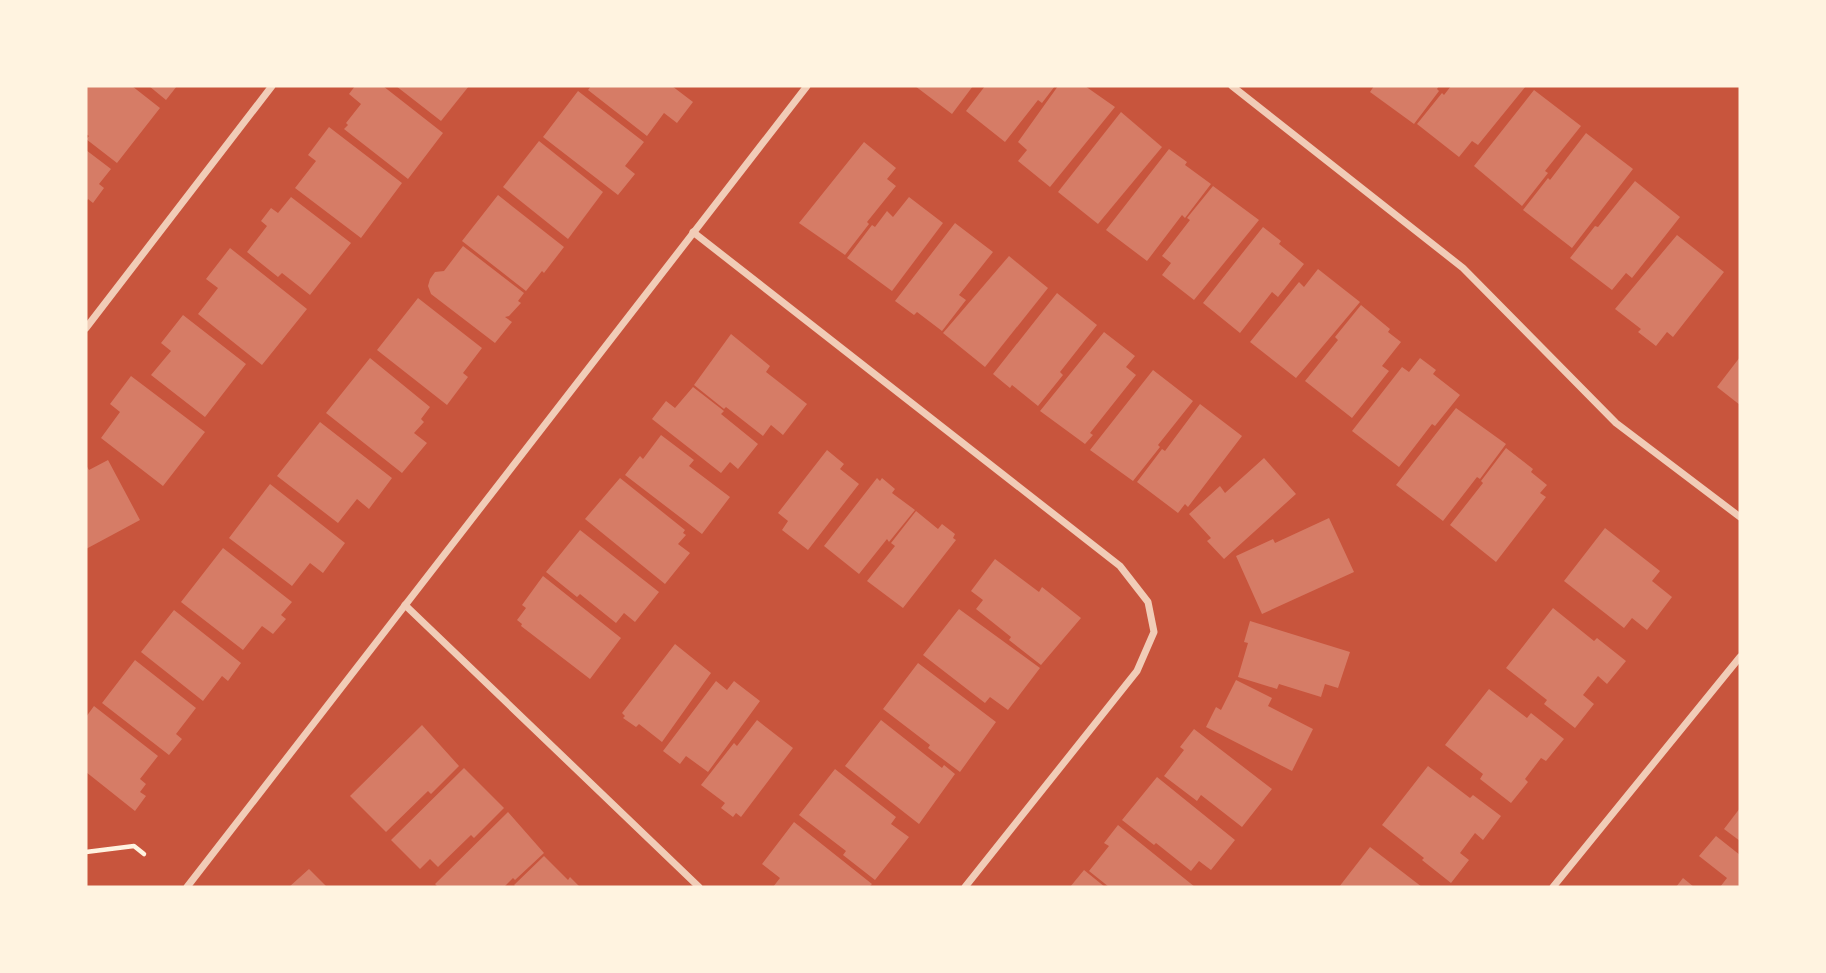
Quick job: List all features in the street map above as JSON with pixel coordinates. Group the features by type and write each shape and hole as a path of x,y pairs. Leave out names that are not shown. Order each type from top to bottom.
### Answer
{"street":[{"path":"86,328 272,86"},
{"path":"187,887 807,86"},
{"path":"1233,86 1463,268 1616,424 1740,517"},
{"path":"693,232 1120,566 1148,602 1154,632 1137,671 965,887"},
{"path":"405,605 699,887"},
{"path":"1553,887 1740,657"}],"path":[{"path":"86,852 134,846 144,854"}],"building":[{"path":"86,86 132,86 160,108 117,163 86,139 89,136 86,134"},
{"path":"149,86 177,86 166,100"},
{"path":"355,86 383,86 443,133 408,179 344,129 361,104 349,94"},
{"path":"396,86 469,86 441,121"},
{"path":"591,86 672,86 693,102 677,123 664,113 647,136 588,90"},
{"path":"915,86 973,86 952,114"},
{"path":"985,86 1055,86 1042,103 1038,100 1005,142 966,111"},
{"path":"1058,86 1085,86 1115,107 1050,187 1018,161 1027,150 1018,142"},
{"path":"1374,86 1439,86 1439,91 1414,124 1370,92"},
{"path":"1451,86 1526,86 1478,145 1472,141 1459,157 1417,124"},
{"path":"1534,90 1581,126 1545,171 1548,173 1522,206 1474,166"},
{"path":"578,91 644,142 625,166 635,174 618,195 543,137"},
{"path":"1121,112 1162,147 1098,224 1058,192"},
{"path":"329,127 402,183 361,238 295,188 316,161 308,155"},
{"path":"1586,133 1633,169 1572,248 1523,210"},
{"path":"539,141 603,192 568,239 503,187"},
{"path":"864,142 896,168 887,179 896,186 845,255 799,223"},
{"path":"1169,149 1211,184 1185,218 1182,215 1147,261 1106,230"},
{"path":"86,150 111,169 99,184 104,188 93,203 88,199 86,202"},
{"path":"1635,181 1680,217 1632,278 1626,273 1612,290 1570,258"},
{"path":"1213,186 1259,220 1194,300 1162,275 1171,263 1162,256 1190,220 1187,218"},
{"path":"498,195 564,247 526,291 462,241"},
{"path":"291,197 351,243 310,295 282,273 278,277 247,252 267,226 261,221 271,208 278,213"},
{"path":"909,197 943,223 892,291 847,258 872,225 875,227 887,211 893,217"},
{"path":"955,223 993,252 959,295 966,300 942,331 917,312 914,315 895,301"},
{"path":"1263,227 1304,264 1278,297 1272,292 1240,333 1203,303"},
{"path":"1677,235 1724,272 1673,337 1667,332 1656,346 1638,332 1641,329 1615,309"},
{"path":"463,246 524,293 518,301 521,303 505,317 512,322 495,343 431,294 428,286 435,272 444,271"},
{"path":"230,248 307,309 262,365 198,314 218,288 206,279"},
{"path":"1009,256 1048,288 985,367 943,333"},
{"path":"1318,269 1360,302 1296,378 1250,342 1299,282 1304,287"},
{"path":"1057,293 1097,325 1060,372 1063,375 1038,406 993,374"},
{"path":"418,298 482,348 463,373 468,377 447,405 377,350"},
{"path":"1361,305 1401,342 1382,366 1389,371 1352,418 1305,381 1338,340 1335,337"},
{"path":"183,315 246,364 205,417 151,375 171,351 161,343"},
{"path":"1104,332 1135,356 1126,367 1136,375 1090,433 1093,435 1085,444 1040,411"},
{"path":"731,334 770,366 766,372 807,404 783,435 771,425 763,436 694,385"},
{"path":"1740,357 1740,405 1717,387"},
{"path":"370,358 430,407 421,419 424,422 414,433 427,443 402,473 326,413"},
{"path":"1420,358 1436,370 1433,374 1460,395 1435,426 1432,424 1399,467 1352,431 1402,367 1409,372"},
{"path":"1153,370 1193,401 1133,481 1090,450"},
{"path":"131,376 205,432 163,486 101,438 120,412 110,404"},
{"path":"693,387 724,411 721,414 758,444 738,469 730,462 721,473 652,419 666,401 675,408"},
{"path":"1200,404 1242,436 1188,507 1185,504 1178,513 1137,482 1162,449 1165,451"},
{"path":"1456,408 1506,444 1443,521 1396,485"},
{"path":"320,422 392,478 369,509 357,499 338,523 277,476"},
{"path":"661,435 694,460 689,466 730,497 702,534 625,475 640,456 643,459"},
{"path":"1506,448 1533,469 1531,472 1547,485 1540,493 1546,497 1496,562 1450,525"},
{"path":"827,450 844,464 840,469 859,484 808,550 782,530 788,521 778,513"},
{"path":"1264,458 1296,494 1224,559 1207,541 1211,538 1189,514 1220,486 1225,493"},
{"path":"108,460 140,520 86,549 86,465 89,470"},
{"path":"620,478 685,530 683,533 686,535 678,544 690,553 665,584 585,519"},
{"path":"877,478 880,481 882,478 895,489 892,493 915,510 859,574 824,546"},
{"path":"270,484 345,543 323,573 310,563 292,586 229,538"},
{"path":"916,511 938,529 942,524 955,534 953,538 956,540 903,608 867,581 895,546 891,543"},
{"path":"1329,518 1354,572 1262,614 1236,556 1273,539 1275,543"},
{"path":"1605,528 1660,571 1652,581 1672,597 1647,630 1632,618 1624,628 1564,581"},
{"path":"580,530 659,592 635,622 624,613 616,623 580,594 577,597 546,572"},
{"path":"223,548 292,602 281,615 286,619 273,634 262,626 243,650 181,602"},
{"path":"995,559 1039,592 1042,587 1081,618 1041,665 976,609 983,600 971,591"},
{"path":"543,576 621,638 590,679 521,626 517,620 526,608 522,605"},
{"path":"1553,608 1594,641 1597,638 1626,661 1607,684 1598,676 1583,695 1594,704 1575,728 1544,704 1547,700 1506,668"},
{"path":"959,609 1040,668 1008,710 990,697 985,703 923,655"},
{"path":"174,610 241,663 228,681 222,676 203,701 141,652"},
{"path":"1250,621 1350,652 1338,688 1325,684 1321,697 1279,684 1277,689 1238,677 1248,643 1244,642"},
{"path":"675,644 711,673 662,742 639,724 636,727 623,718 625,716 622,713"},
{"path":"135,660 196,708 176,734 182,739 169,755 102,703"},
{"path":"918,663 996,722 960,772 883,709"},
{"path":"1236,680 1272,698 1268,706 1313,729 1292,771 1206,727 1216,707 1221,710"},
{"path":"716,681 727,690 734,681 760,701 708,772 686,756 680,764 663,751"},
{"path":"1489,689 1527,718 1531,713 1564,739 1546,761 1541,758 1525,779 1528,782 1511,803 1480,779 1483,774 1445,745"},
{"path":"94,706 158,756 140,779 146,784 140,792 146,796 135,811 86,772 86,717"},
{"path":"757,720 793,748 741,817 736,813 733,817 721,808 725,803 701,785 734,743 737,746"},
{"path":"881,720 942,768 944,765 955,774 919,824 845,766"},
{"path":"422,725 459,766 431,794 428,791 386,832 350,796"},
{"path":"1194,729 1272,789 1242,827 1201,795 1197,801 1164,776 1184,750 1180,747"},
{"path":"1428,766 1470,798 1473,795 1501,816 1483,840 1475,833 1460,853 1469,860 1451,883 1382,825"},
{"path":"464,768 504,808 474,838 471,835 438,867 430,859 420,869 391,840"},
{"path":"835,769 896,817 891,824 909,837 875,880 843,855 846,851 799,815"},
{"path":"1157,777 1235,840 1211,870 1199,861 1191,871 1122,820"},
{"path":"1740,808 1740,841 1724,829"},
{"path":"508,812 544,853 504,887 438,887 435,884"},
{"path":"794,822 872,884 869,887 773,887 780,878 762,864"},
{"path":"1118,825 1195,887 1109,887 1089,871 1109,846 1104,843"},
{"path":"1716,836 1740,855 1740,887 1720,887 1727,878 1699,856"},
{"path":"1370,847 1422,887 1339,887"},
{"path":"544,856 568,880 570,877 580,887 516,887 514,885"},
{"path":"309,869 327,887 289,887"},
{"path":"1084,870 1105,887 1070,887"},
{"path":"1683,878 1694,887 1676,887"}]}
